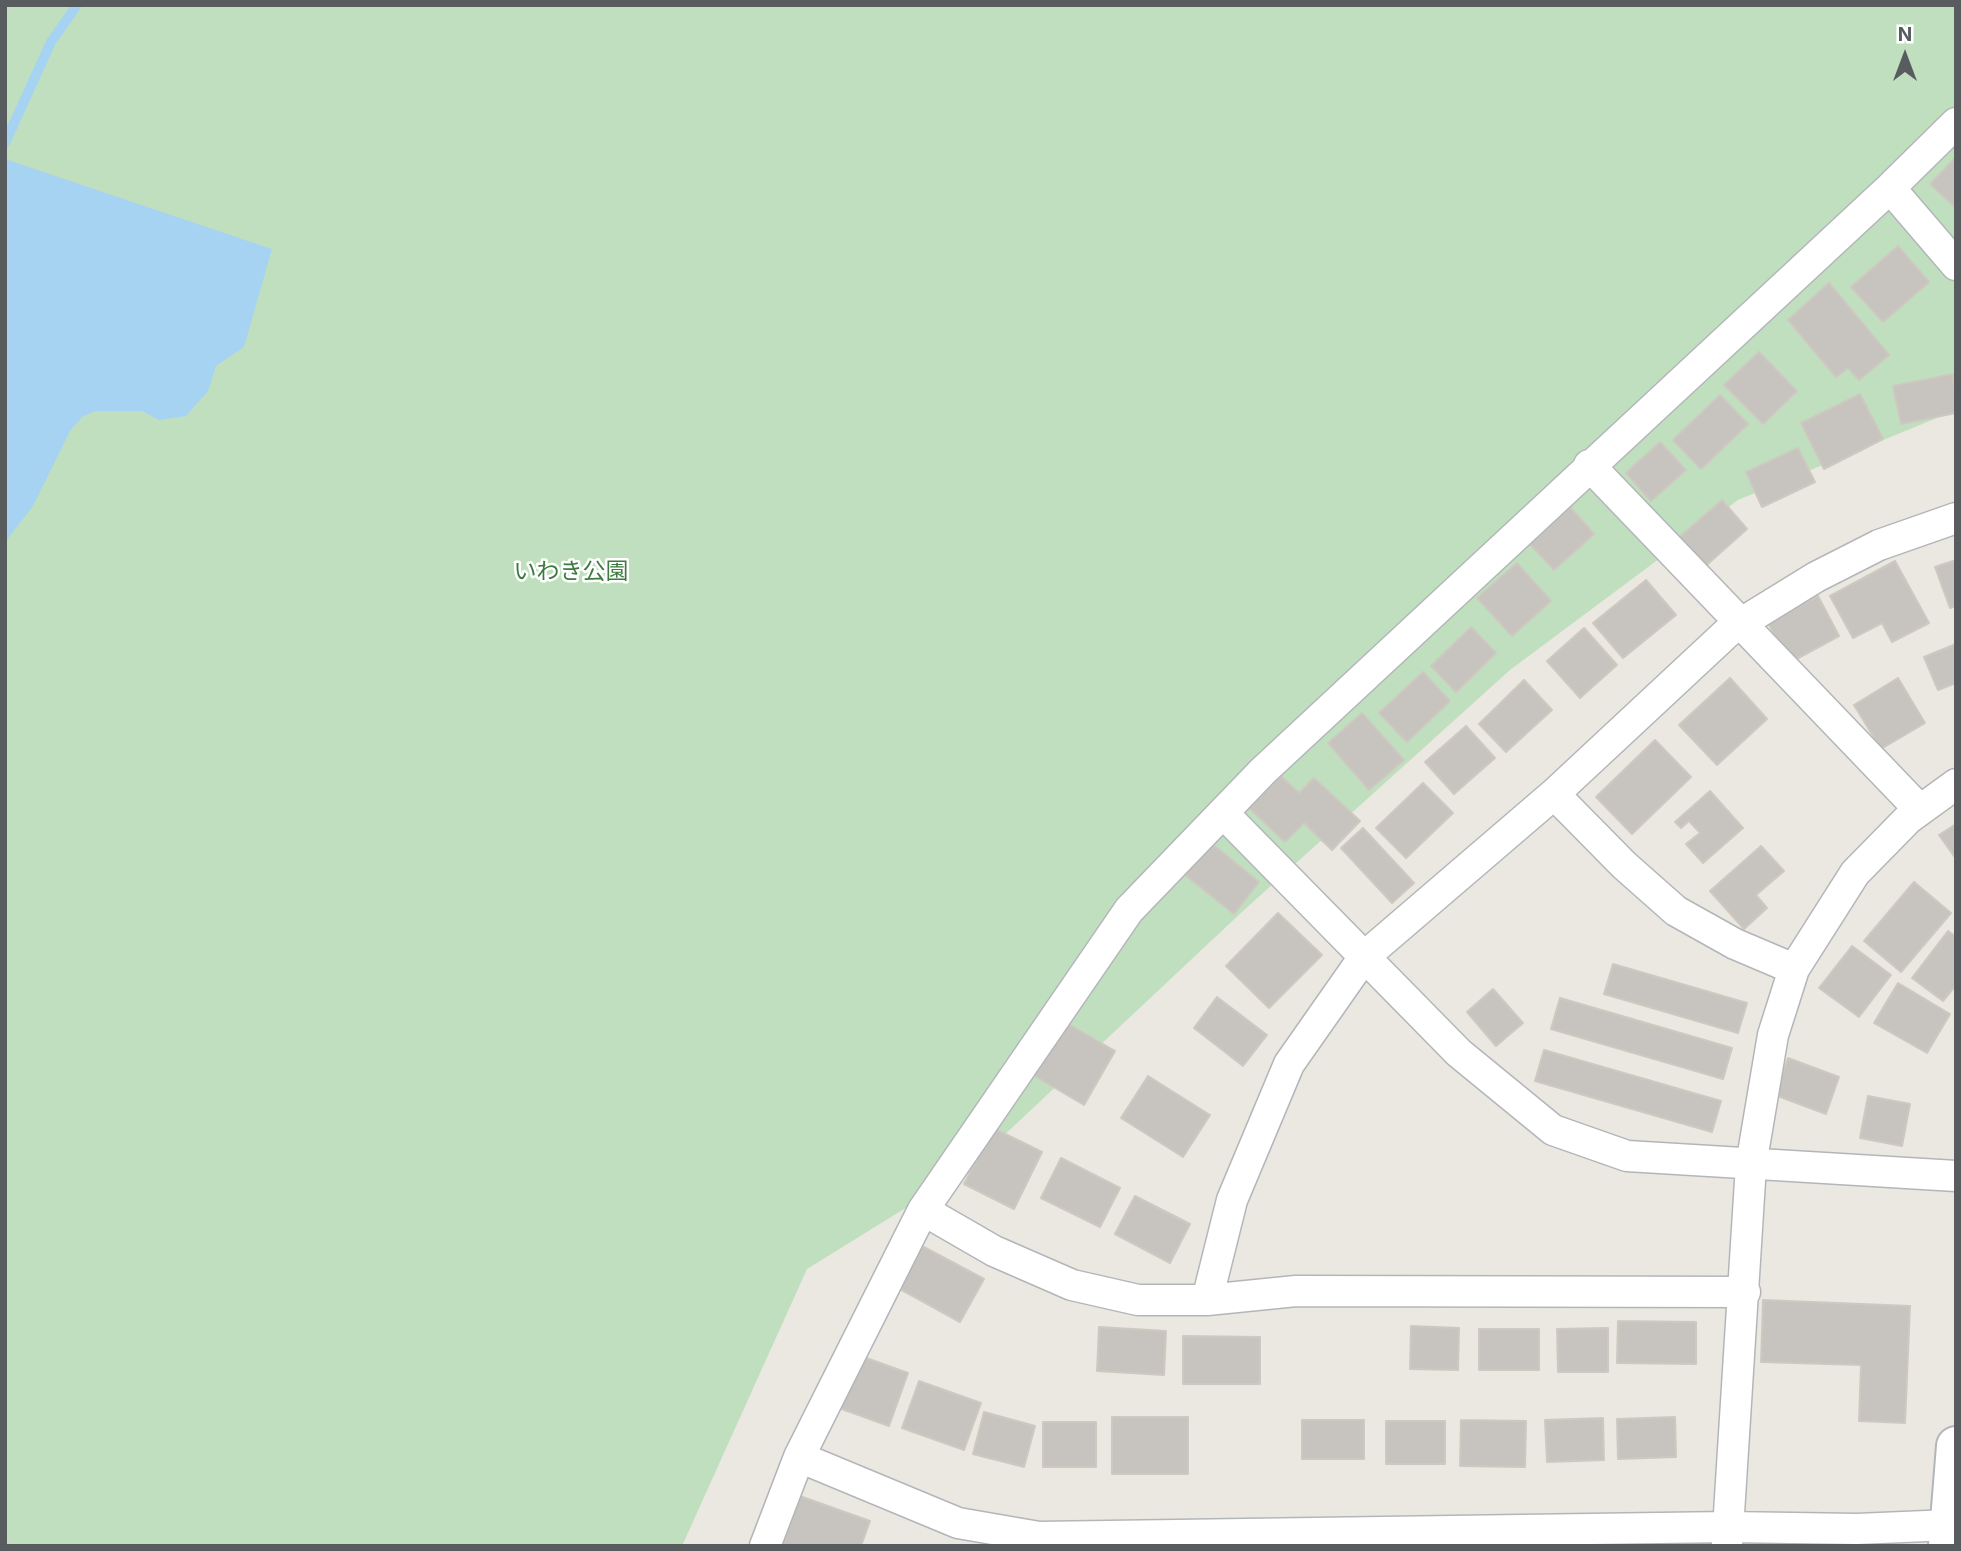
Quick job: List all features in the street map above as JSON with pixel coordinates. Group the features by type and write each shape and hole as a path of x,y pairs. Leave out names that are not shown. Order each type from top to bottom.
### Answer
{"street":[{"path":"765,1546 799,1457 923,1210 1129,910 1263,771 1589,465 1890,188 1956,123"},
{"path":"1890,188 1956,265"},
{"path":"1589,465 1920,810"},
{"path":"1208,1300 1232,1200 1289,1064 1364,957 1554,794 1740,623 1816,577 1879,545 1956,518"},
{"path":"1728,1536 1751,1165 1773,1035 1794,969 1855,873 1920,810 1956,784"},
{"path":"1554,794 1624,865 1676,911 1735,944 1794,969"},
{"path":"1223,813 1460,1052 1503,1092 1553,1130 1627,1156 1956,1176"},
{"path":"923,1210 994,1251 1072,1285 1138,1300 1208,1300 1296,1291 1745,1292"},
{"path":"799,1457 958,1523 1039,1536 1728,1536 1857,1529 1949,1535 1956,1446"}],"green space":[{"name":"いわき公園","path":"5,5 1956,5 1956,410 1738,500 1510,670 1243,911 967,1170 807,1269 682,1546 5,1546"}],"water":[{"path":"5,159 272,249 244,347 216,366 208,391 186,416 159,420 142,411 95,411 82,417 70,431 33,506 5,542"}],"building":[{"path":"1956,157 1956,208 1930,184"},
{"path":"1898,246 1929,282 1883,322 1851,287"},
{"path":"1829,283 1889,355 1859,380 1848,368 1836,377 1788,320"},
{"path":"1759,352 1797,391 1763,424 1724,385"},
{"path":"1953,374 1956,413 1901,424 1893,386"},
{"path":"1860,394 1883,439 1824,469 1801,423"},
{"path":"1720,395 1748,424 1701,469 1673,440"},
{"path":"1660,442 1686,470 1651,501 1626,473"},
{"path":"1798,448 1815,482 1762,507 1746,472"},
{"path":"1722,500 1747,529 1701,570 1675,541"},
{"path":"1570,507 1594,534 1554,570 1530,544"},
{"path":"1956,560 1956,606 1950,608 1935,567"},
{"path":"1895,561 1929,623 1892,642 1882,623 1853,638 1830,596"},
{"path":"1517,563 1551,601 1512,636 1477,598"},
{"path":"1646,580 1676,615 1623,658 1593,623"},
{"path":"1818,596 1839,636 1789,663 1768,623"},
{"path":"1471,627 1496,653 1456,692 1431,666"},
{"path":"1584,628 1617,665 1580,698 1547,661"},
{"path":"1956,644 1956,683 1938,690 1924,657"},
{"path":"1423,672 1450,701 1407,742 1379,713"},
{"path":"1730,678 1767,719 1717,765 1679,725"},
{"path":"1898,678 1925,723 1881,749 1854,705"},
{"path":"1524,680 1552,710 1506,752 1479,724"},
{"path":"1362,713 1404,760 1369,790 1328,743"},
{"path":"1466,726 1495,758 1454,794 1425,762"},
{"path":"1655,740 1691,777 1632,834 1596,797"},
{"path":"1281,776 1299,793 1314,778 1360,821 1332,850 1304,823 1285,842 1249,808"},
{"path":"1423,783 1453,813 1406,858 1376,828"},
{"path":"1710,791 1743,828 1703,863 1686,844 1700,833 1689,821 1681,828 1675,822"},
{"path":"1956,824 1956,859 1939,835"},
{"path":"1363,828 1414,883 1392,903 1341,848"},
{"path":"1210,842 1259,882 1234,914 1185,875"},
{"path":"1761,846 1784,871 1756,895 1767,908 1744,929 1710,891"},
{"path":"1914,882 1951,913 1901,972 1864,941"},
{"path":"1278,913 1322,955 1269,1008 1226,966"},
{"path":"1948,931 1956,937 1956,985 1943,1001 1912,978"},
{"path":"1852,946 1891,975 1859,1017 1819,988"},
{"path":"1613,964 1747,1003 1738,1033 1604,994"},
{"path":"1898,983 1950,1014 1927,1053 1874,1023"},
{"path":"1493,989 1523,1023 1496,1046 1467,1012"},
{"path":"1217,997 1267,1035 1243,1066 1194,1028"},
{"path":"1560,998 1732,1048 1723,1079 1551,1029"},
{"path":"1065,1022 1115,1051 1084,1105 1033,1075"},
{"path":"1544,1050 1721,1101 1712,1132 1535,1081"},
{"path":"1788,1058 1839,1077 1826,1114 1775,1095"},
{"path":"1148,1076 1210,1115 1183,1157 1121,1118"},
{"path":"1868,1096 1910,1104 1902,1146 1860,1138"},
{"path":"993,1128 1042,1152 1014,1209 964,1184"},
{"path":"1061,1158 1120,1188 1100,1227 1041,1198"},
{"path":"1135,1196 1190,1224 1170,1263 1115,1234"},
{"path":"922,1246 984,1279 960,1322 900,1289"},
{"path":"1763,1300 1910,1306 1905,1423 1859,1421 1861,1365 1761,1362"},
{"path":"1618,1321 1696,1322 1696,1364 1617,1363"},
{"path":"1411,1326 1459,1328 1458,1370 1410,1369"},
{"path":"1099,1327 1166,1331 1164,1375 1097,1371"},
{"path":"1608,1328 1608,1372 1558,1372 1557,1329"},
{"path":"1479,1329 1539,1329 1539,1370 1479,1370"},
{"path":"1183,1336 1260,1337 1260,1384 1183,1384"},
{"path":"858,1355 908,1373 889,1426 839,1408"},
{"path":"919,1381 981,1403 964,1450 902,1428"},
{"path":"984,1412 1035,1426 1024,1467 973,1454"},
{"path":"1112,1417 1188,1417 1188,1474 1112,1474"},
{"path":"1675,1417 1676,1457 1618,1459 1617,1419"},
{"path":"1603,1418 1604,1460 1547,1462 1545,1420"},
{"path":"1302,1420 1364,1420 1364,1459 1302,1459"},
{"path":"1461,1420 1526,1421 1525,1467 1460,1466"},
{"path":"1386,1421 1445,1421 1445,1464 1386,1464"},
{"path":"1043,1422 1096,1422 1096,1467 1043,1467"},
{"path":"797,1495 870,1521 861,1546 780,1545"}],"waterway":[{"path":"5,143 51,42 77,5"}]}
